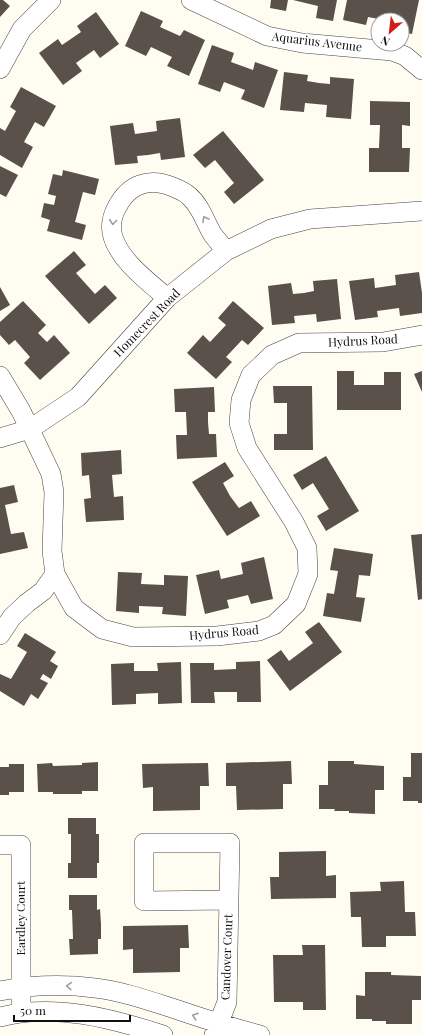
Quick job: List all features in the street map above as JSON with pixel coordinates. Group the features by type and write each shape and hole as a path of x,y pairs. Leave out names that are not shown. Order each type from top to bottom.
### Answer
{"street":[{"path":"0,69 22,29 51,0"},
{"name":"Aquarius Avenue","path":"191,0 267,36 302,43 392,51 405,56 422,70"},
{"path":"167,298 134,268 115,242 113,235 113,218 120,201 126,193 143,184 155,182 168,185 189,195 196,204 213,235 226,252"},
{"name":"Homecrest Road","path":"0,438 30,429 78,397 167,298 226,252 271,229 310,219 422,211"},
{"name":"Hydrus Road","path":"30,429 51,474 54,492 52,551 55,574 74,608 102,629 133,637 217,636 259,631 274,625 296,604 308,574 307,548 294,522 247,448 240,423 242,400 251,375 272,355 299,343 384,342 422,335"},
{"path":"0,376 30,429"},
{"path":"0,635 12,617 43,591 55,574"},
{"name":"Candover Court","path":"217,1030 227,1002 229,900 230,843 144,843 144,901 229,900"},
{"name":"Eardley Court","path":"0,845 21,844 21,1013"},
{"path":"0,991 21,987 59,985 96,988 147,1000 217,1030 260,1035"},
{"path":"0,1017 43,1011 96,1016 163,1035"}],"building":[{"path":"0,0 3,0 10,6 0,17"},
{"path":"271,0 288,0 286,11 270,8"},
{"path":"293,0 337,0 333,21 316,18 318,6"},
{"path":"347,0 419,0 412,34 410,34 410,12 370,12 370,17 368,17 366,25 343,20"},
{"path":"141,11 163,21 160,27 180,36 184,30 205,40 189,76 167,66 172,57 151,47 146,56 125,46"},
{"path":"96,12 119,44 100,58 94,50 76,63 82,71 63,85 39,53 58,39 62,45 81,32 77,26"},
{"path":"212,45 234,53 231,62 253,70 255,62 278,70 264,108 241,99 245,90 224,82 220,92 198,84"},
{"path":"284,72 308,75 307,81 319,83 330,84 330,77 354,79 351,119 326,117 327,105 305,103 304,112 280,110"},
{"path":"21,87 56,106 44,127 35,122 24,142 33,147 22,168 0,155 0,128 5,131 16,111 10,107"},
{"path":"370,101 410,102 410,126 402,125 402,148 410,148 409,172 369,172 369,148 379,148 380,125 370,125"},
{"path":"180,118 185,157 161,160 160,153 137,156 138,163 115,165 110,126 133,123 135,134 157,131 156,121"},
{"path":"223,131 264,180 234,204 224,192 234,183 215,160 205,168 193,155"},
{"path":"0,166 18,175 6,197 0,194"},
{"path":"63,170 99,179 95,195 83,192 75,222 86,225 82,240 47,231 50,220 41,217 44,203 54,205 56,196 48,194 53,174 62,176"},
{"path":"74,251 86,265 76,273 95,294 105,285 117,298 89,324 45,276"},
{"path":"419,272 422,293 422,313 400,316 399,308 377,311 378,317 355,320 349,281 374,278 375,288 396,285 395,275"},
{"path":"337,279 341,319 317,322 316,314 294,316 295,323 272,325 268,286 291,283 293,294 304,293 314,291 313,281"},
{"path":"0,287 10,305 0,311"},
{"path":"23,301 46,325 38,333 47,342 54,335 70,353 40,380 24,363 30,357 15,340 9,345 0,335 0,322"},
{"path":"233,301 264,328 248,345 242,340 226,357 232,362 216,379 187,353 203,335 210,342 226,325 218,318"},
{"path":"337,371 354,371 354,385 384,385 384,372 401,372 401,410 337,410"},
{"path":"422,371 422,392 414,374"},
{"path":"273,386 312,386 313,450 274,450 274,434 287,434 287,403 274,403"},
{"path":"214,387 215,412 208,412 208,422 209,434 216,434 217,457 177,459 176,435 187,435 186,412 175,412 174,389"},
{"path":"121,450 122,474 112,475 114,497 123,496 124,520 86,522 84,499 91,498 89,475 82,476 81,453"},
{"path":"326,456 359,511 326,531 317,516 329,509 313,483 302,490 293,475"},
{"path":"225,462 234,476 223,483 230,496 239,508 251,501 260,516 227,536 192,482"},
{"path":"14,485 18,502 5,505 11,534 24,532 28,548 0,554 0,488"},
{"path":"422,534 422,599 418,600 411,535"},
{"path":"334,548 373,554 370,576 359,575 356,597 365,598 361,622 323,616 327,593 334,594 338,571 330,570"},
{"path":"264,557 273,599 251,604 248,595 227,600 229,608 205,614 196,575 219,570 221,579 243,574 241,563"},
{"path":"118,572 142,573 141,584 164,585 164,575 188,576 186,616 162,614 163,607 139,606 139,613 116,611"},
{"path":"319,622 342,652 290,691 267,660 281,650 289,661 313,643 305,632"},
{"path":"25,633 56,652 50,661 58,666 51,679 43,674 40,679 48,683 38,699 31,694 24,706 0,691 0,674 11,679 27,652 17,646"},
{"path":"260,661 261,702 237,702 237,692 214,692 215,703 191,703 190,663 214,663 214,670 236,669 236,662"},
{"path":"181,662 182,703 158,704 158,693 136,694 136,704 112,705 111,664 134,663 134,671 158,671 157,663"},
{"path":"411,753 422,753 422,803 418,803 418,801 403,801 403,777 411,777"},
{"path":"291,761 292,784 283,784 283,809 237,810 236,786 226,786 226,763"},
{"path":"328,761 354,761 354,764 384,766 384,790 375,790 375,814 334,811 335,809 319,809 319,785 328,785"},
{"path":"98,762 98,791 82,791 82,794 53,794 53,792 38,792 37,764 52,763 53,766 82,765 82,763"},
{"path":"208,763 209,786 200,786 200,810 153,811 153,787 143,788 142,764"},
{"path":"9,764 24,764 24,792 9,792 9,795 0,795 0,767 9,767"},
{"path":"68,818 96,818 96,834 99,834 99,863 97,863 97,878 68,878 68,863 71,863 71,834 68,834"},
{"path":"326,851 326,876 336,875 336,898 271,899 270,877 279,877 279,852"},
{"path":"404,881 405,912 415,912 416,936 386,936 386,947 362,947 361,917 351,917 350,892 381,891 380,882"},
{"path":"69,895 97,895 97,910 100,909 101,924 101,939 98,939 98,954 70,955 69,939 73,939 72,910 69,910"},
{"path":"188,925 189,948 180,948 180,972 133,973 133,949 123,950 123,926"},
{"path":"302,945 325,945 326,1010 303,1010 303,1002 274,1002 273,955 303,955"},
{"path":"365,972 391,972 391,975 421,976 421,1000 412,1000 412,1024 386,1024 386,1021 356,1019 356,995 365,996"}]}
